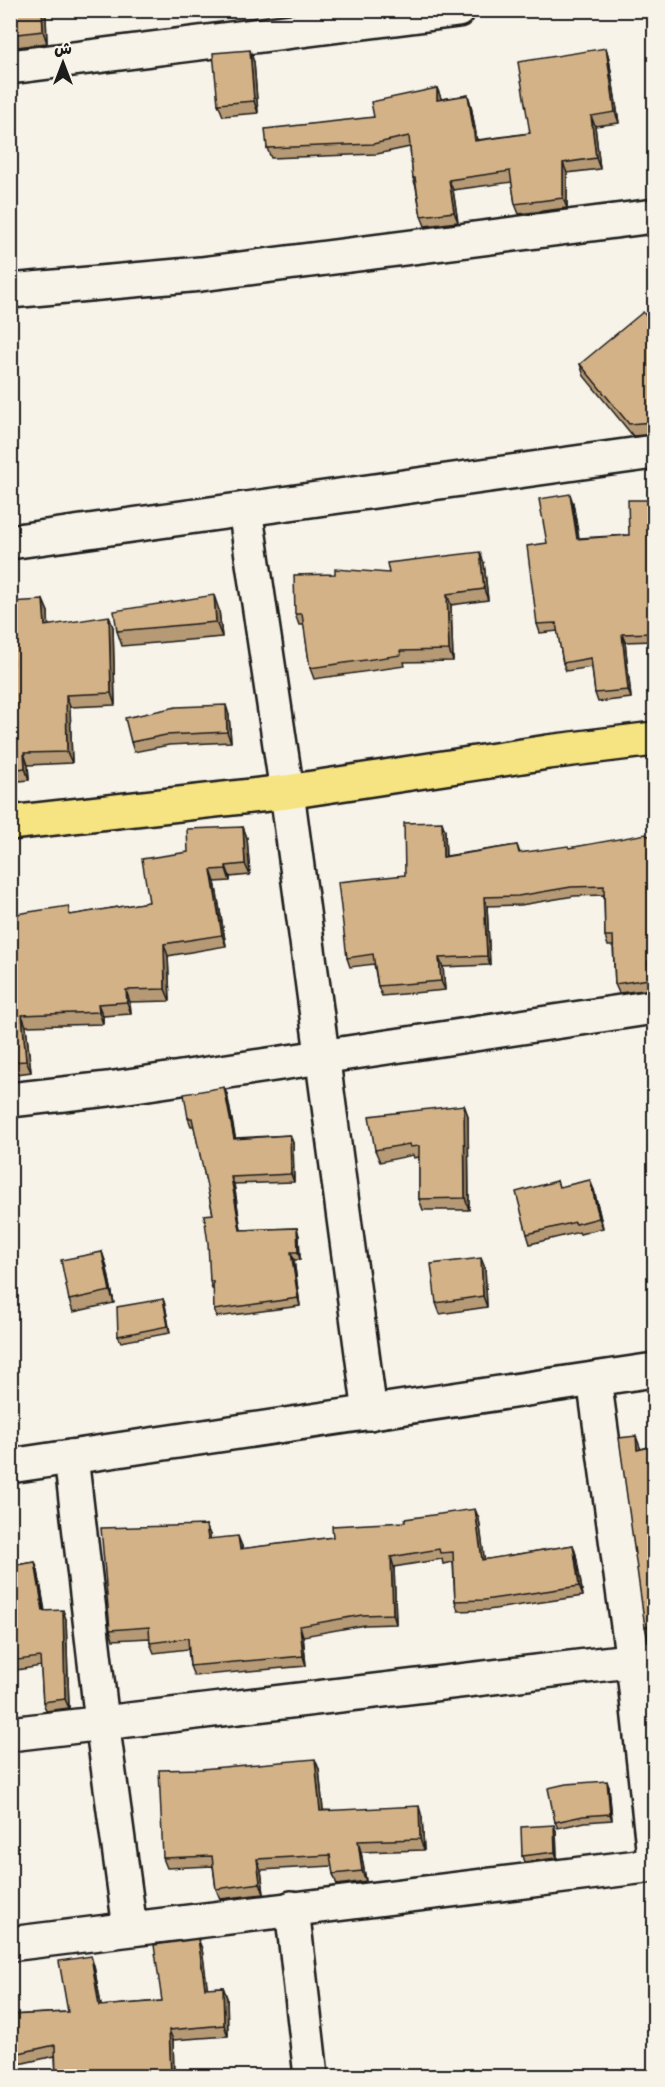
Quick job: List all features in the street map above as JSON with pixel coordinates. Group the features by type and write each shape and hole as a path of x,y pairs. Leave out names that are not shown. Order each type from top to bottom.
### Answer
{"main road":[{"path":"10,823 286,792 548,752 654,739"}],"street":[{"path":"10,67 458,10"},
{"path":"10,291 201,274 654,216"},
{"path":"10,542 654,452"},
{"path":"245,510 286,792 370,1413"},
{"path":"10,1100 108,1089 654,1007"},
{"path":"10,1466 654,1370"},
{"path":"594,1379 644,1660 654,1857"},
{"path":"71,1457 102,1722 130,1928"},
{"path":"10,1734 644,1660"},
{"path":"10,1944 654,1865"},
{"path":"292,1908 311,2076"}],"building":[{"path":"10,10 42,10 43,31 10,35"},
{"path":"606,48 615,112 591,116 596,158 563,163 563,198 515,204 510,171 449,180 454,212 421,216 415,178 413,178 409,136 373,144 267,148 265,129 374,117 371,102 437,88 437,100 468,95 475,141 530,133 518,62"},
{"path":"250,50 254,101 218,104 213,53"},
{"path":"643,312 654,326 654,419 652,422 629,424 580,364"},
{"path":"570,494 577,539 629,535 628,500 654,500 653,633 622,634 628,690 595,693 591,658 563,663 556,623 537,624 527,546 547,543 539,499"},
{"path":"480,552 484,589 447,594 449,650 400,651 401,655 310,668 302,614 295,614 294,575 335,574 335,569 389,573 387,563"},
{"path":"214,595 216,622 117,631 114,611"},
{"path":"43,600 45,626 109,616 111,693 66,695 67,752 24,753 25,768 10,770 10,670 13,670 10,602"},
{"path":"226,705 227,732 166,735 131,742 125,718 176,707"},
{"path":"442,822 443,857 517,845 519,853 568,846 569,848 646,834 647,836 654,835 654,936 650,936 652,960 648,961 649,979 615,984 613,936 605,936 604,886 571,887 518,896 484,897 487,956 439,958 441,981 378,986 373,954 347,958 338,882 405,875 404,823"},
{"path":"243,827 245,864 211,870 222,935 164,944 165,989 126,990 127,1002 98,1004 99,1012 22,1015 26,1061 10,1062 10,915 68,906 70,915 149,902 142,859 188,852 187,829"},
{"path":"224,1087 234,1139 290,1135 291,1174 231,1177 240,1230 297,1228 298,1252 291,1252 298,1298 214,1310 213,1281 210,1281 204,1215 213,1214 192,1118 188,1118 184,1094"},
{"path":"464,1105 465,1198 419,1199 419,1146 410,1147 409,1144 375,1150 369,1116"},
{"path":"590,1180 599,1218 527,1234 516,1192 557,1181 559,1187"},
{"path":"102,1252 110,1291 69,1300 61,1260"},
{"path":"481,1258 483,1296 436,1303 431,1264"},
{"path":"163,1299 168,1326 118,1336 117,1307"},
{"path":"636,1436 637,1450 654,1446 654,1626 645,1627 619,1438"},
{"path":"475,1509 482,1560 573,1545 579,1586 484,1600 455,1601 453,1552 440,1553 439,1549 391,1557 393,1614 362,1615 300,1626 303,1656 190,1666 188,1638 150,1643 149,1627 110,1630 101,1528 206,1525 208,1539 238,1536 240,1549 333,1537 332,1526 405,1522 405,1519"},
{"path":"35,1562 43,1611 63,1610 65,1699 43,1702 40,1657 10,1661 10,1566"},
{"path":"315,1759 320,1811 419,1806 420,1839 358,1841 362,1871 333,1874 330,1855 257,1859 260,1883 216,1889 212,1856 163,1858 159,1770 201,1769"},
{"path":"607,1781 610,1814 583,1816 555,1822 548,1788 566,1784"},
{"path":"554,1825 555,1852 522,1856 521,1827"},
{"path":"198,1939 205,1988 223,1987 224,2025 169,2030 171,2076 56,2076 55,2045 10,2055 10,2015 68,2012 59,1961 91,1956 99,2006 162,2001 154,1945"}]}
